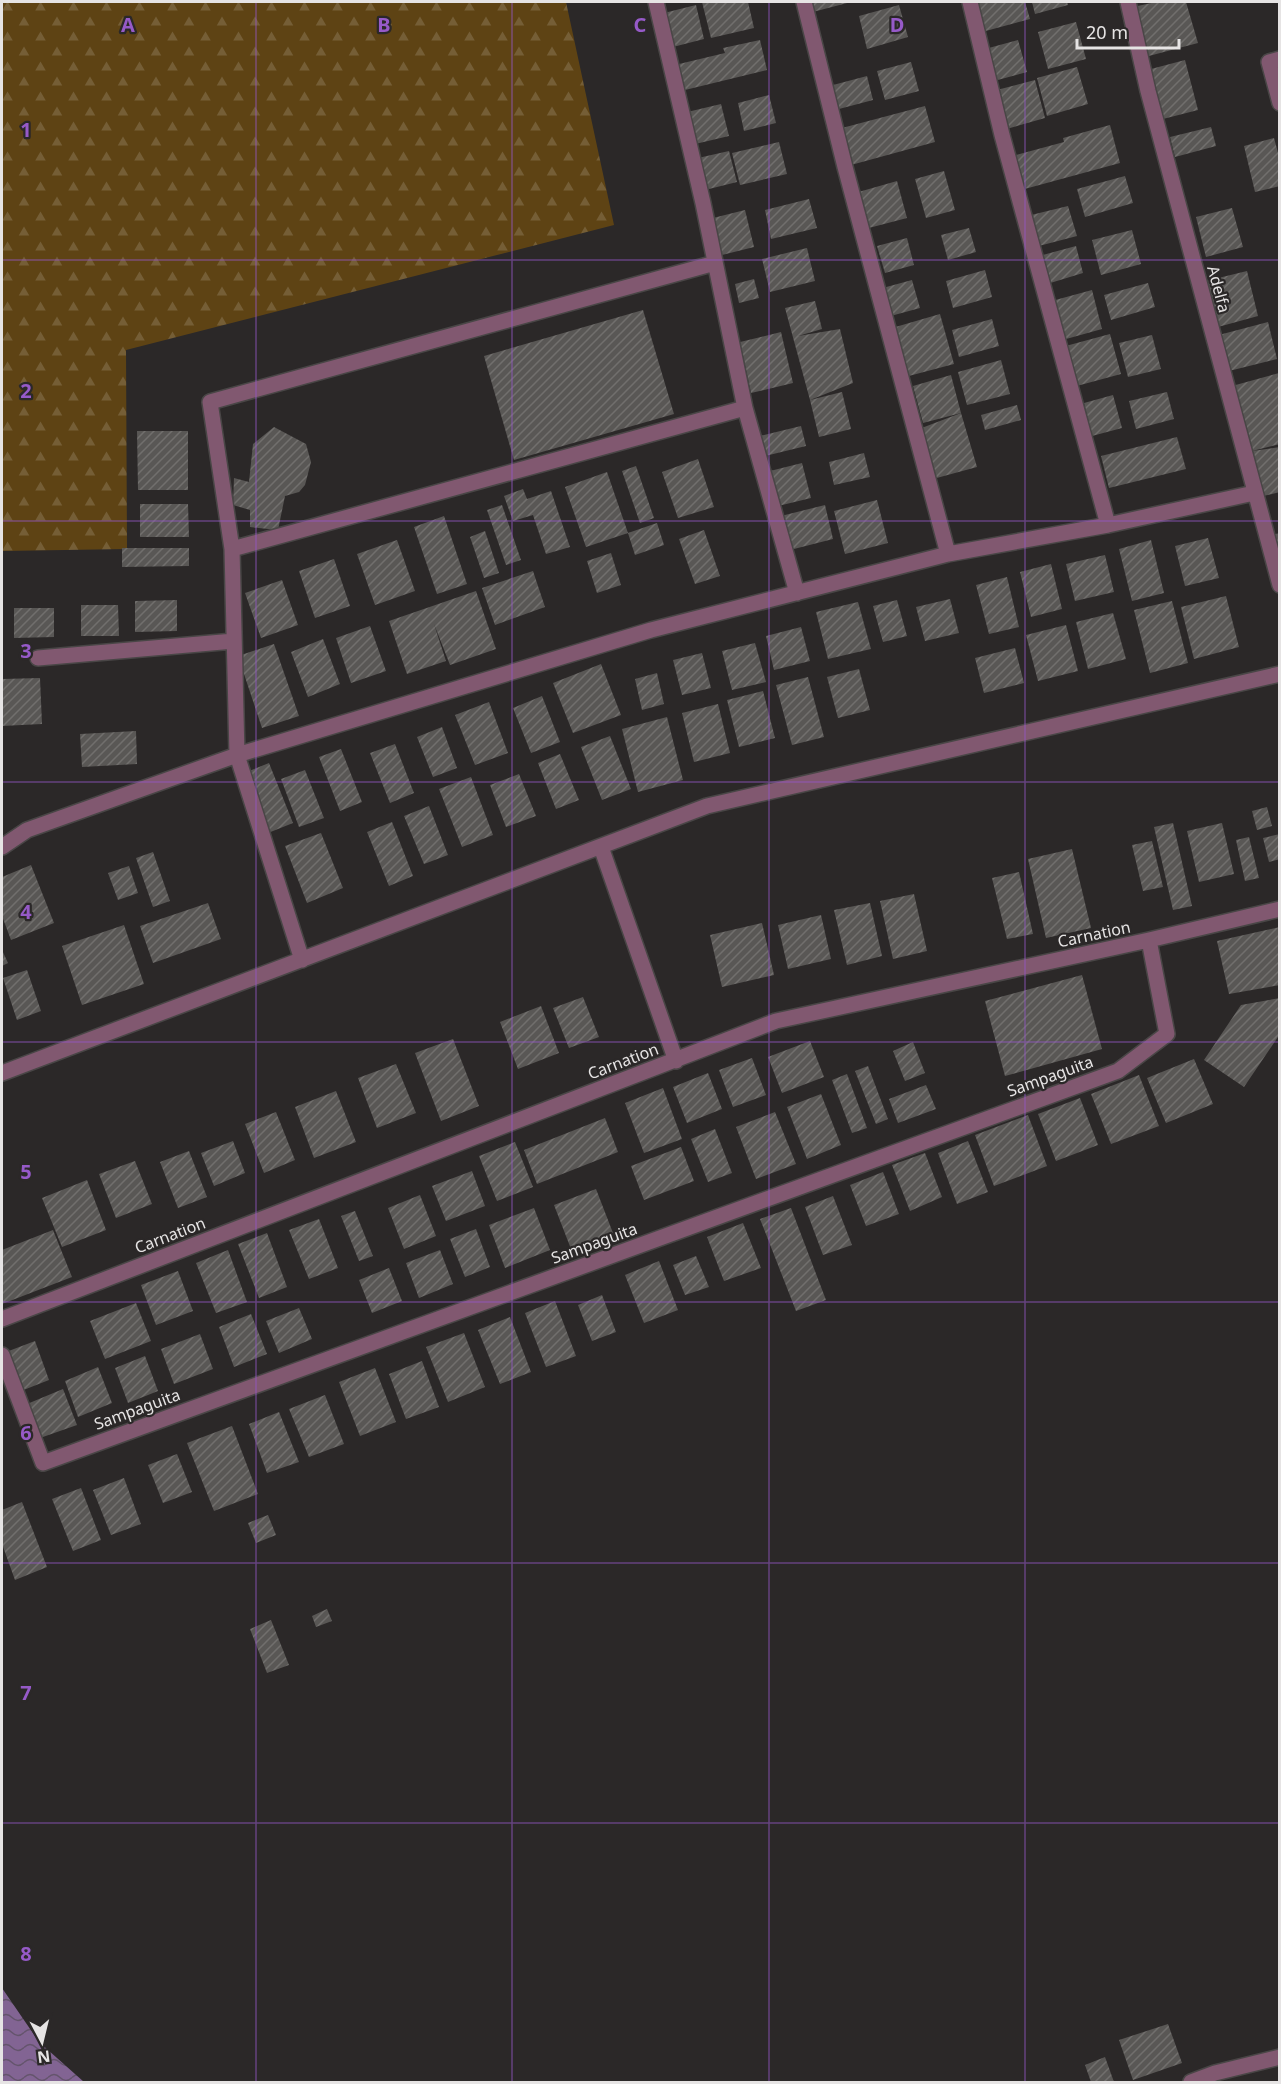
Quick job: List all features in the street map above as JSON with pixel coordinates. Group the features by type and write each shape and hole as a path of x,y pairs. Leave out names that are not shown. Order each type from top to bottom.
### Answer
{"street":[{"path":"656,2 704,203 746,408 797,593"},
{"path":"804,2 845,167 948,554"},
{"path":"970,2 1005,147 1108,525"},
{"name":"Adelfa","path":"1128,2 1148,91 1280,585"},
{"path":"1280,59 1269,62 1280,103"},
{"path":"302,960 237,755 232,549 210,402 715,263"},
{"path":"232,549 746,408"},
{"path":"2,847 27,830 237,755 651,630 948,554 1108,525 1254,493"},
{"path":"38,658 234,641"},
{"path":"2,1073 707,806 1280,674"},
{"path":"601,847 676,1061"},
{"name":"Carnation","path":"2,1319 776,1022 1280,909"},
{"name":"Sampaguita","path":"2,1355 43,1463 1118,1071 1167,1034 1149,940"},
{"path":"1191,2082 1216,2078 1280,2057"}],"green space":[{"path":"2,2 566,2 614,225 126,350 127,549 2,551"}],"water":[{"path":"2,1988 39,2042 84,2082 2,2082"}],"building":[{"path":"702,2 748,2 754,28 711,38"},
{"path":"806,2 851,2 809,13"},
{"path":"974,2 1025,2 1030,19 982,32"},
{"path":"1032,2 1067,2 1068,5 1035,14"},
{"path":"1156,2 1186,2 1198,43 1145,57 1133,7"},
{"path":"696,5 704,39 669,48 660,14"},
{"path":"899,5 908,37 867,49 859,16"},
{"path":"1076,22 1086,59 1048,69 1038,32"},
{"path":"760,40 767,70 685,90 679,64 725,53 723,48"},
{"path":"1018,40 1027,72 994,81 985,49"},
{"path":"1185,60 1198,110 1163,119 1151,69"},
{"path":"911,62 919,91 885,100 877,71"},
{"path":"1077,67 1088,104 1047,116 1037,78"},
{"path":"867,76 873,100 839,109 833,85"},
{"path":"1035,80 1045,118 1003,130 993,91"},
{"path":"769,95 776,123 744,131 738,103"},
{"path":"721,104 729,136 691,145 683,113"},
{"path":"925,106 935,142 851,165 842,128"},
{"path":"1110,125 1120,163 1021,190 1012,156 1064,142 1063,138"},
{"path":"1211,127 1216,146 1175,157 1170,137"},
{"path":"1274,138 1280,160 1280,186 1255,192 1244,146"},
{"path":"779,142 787,174 740,185 732,153"},
{"path":"729,151 737,182 705,190 698,158"},
{"path":"944,171 955,210 926,218 915,179"},
{"path":"1125,176 1133,203 1085,217 1077,189"},
{"path":"897,181 907,218 865,229 855,193"},
{"path":"809,199 817,228 771,239 765,210"},
{"path":"1068,206 1077,236 1035,247 1027,216"},
{"path":"1232,208 1243,247 1206,257 1196,217"},
{"path":"745,210 754,247 718,256 709,219"},
{"path":"969,228 976,252 948,260 941,235"},
{"path":"1132,230 1141,264 1101,275 1092,240"},
{"path":"907,238 914,265 885,273 877,246"},
{"path":"1076,246 1083,273 1047,284 1039,256"},
{"path":"807,248 815,281 770,292 762,259"},
{"path":"985,270 992,297 953,308 946,281"},
{"path":"1247,271 1258,316 1218,327 1206,281"},
{"path":"754,279 759,298 739,303 735,284"},
{"path":"912,280 920,308 887,317 879,289"},
{"path":"1148,283 1155,307 1111,320 1104,295"},
{"path":"1092,290 1102,329 1059,341 1048,302"},
{"path":"815,301 822,329 798,336 840,329 853,383 810,400 785,308"},
{"path":"643,310 674,414 514,460 484,356"},
{"path":"940,314 954,364 905,377 892,328"},
{"path":"992,319 999,346 959,357 952,330"},
{"path":"1268,322 1277,359 1225,372 1215,336"},
{"path":"781,332 793,383 751,393 740,342"},
{"path":"1110,334 1121,374 1073,387 1062,347"},
{"path":"1152,335 1161,369 1128,377 1119,343"},
{"path":"1001,360 1010,394 967,405 958,372"},
{"path":"1279,373 1280,444 1252,451 1280,447 1280,492 1259,497 1232,386"},
{"path":"951,375 961,413 923,423 913,386"},
{"path":"842,392 851,429 819,437 810,400"},
{"path":"1167,392 1174,419 1136,429 1129,401"},
{"path":"1113,395 1122,428 1092,436 1084,403"},
{"path":"1017,405 1021,420 985,430 981,415"},
{"path":"961,413 977,467 933,479 919,429"},
{"path":"801,426 806,446 761,457 756,437"},
{"path":"274,427 306,444 311,462 305,485 299,492 285,496 278,530 250,527 250,510 233,505 234,478 249,482 253,444"},
{"path":"137,431 188,431 188,490 138,490"},
{"path":"1177,437 1186,469 1109,488 1101,456"},
{"path":"864,453 870,477 834,485 829,462"},
{"path":"698,459 714,507 678,518 662,472"},
{"path":"802,463 811,498 774,507 766,472"},
{"path":"636,466 654,518 640,523 622,471"},
{"path":"607,472 628,533 586,547 565,487"},
{"path":"523,489 527,499 551,491 570,547 546,554 533,515 513,521 504,496"},
{"path":"877,500 888,543 845,554 834,511"},
{"path":"140,504 188,504 189,537 140,537"},
{"path":"502,505 521,560 506,565 487,510"},
{"path":"825,505 833,539 790,550 781,516"},
{"path":"444,516 467,584 437,594 414,527"},
{"path":"657,523 664,545 635,555 628,533"},
{"path":"704,530 720,576 695,584 679,539"},
{"path":"485,531 499,573 484,578 470,537"},
{"path":"1280,533 1280,567 1271,535"},
{"path":"1208,538 1219,578 1185,586 1175,546"},
{"path":"397,540 415,591 375,605 357,554"},
{"path":"1151,540 1164,593 1132,601 1119,549"},
{"path":"122,548 189,548 189,566 122,567"},
{"path":"611,553 621,585 597,593 587,561"},
{"path":"1105,555 1114,592 1075,601 1066,564"},
{"path":"334,559 350,606 315,618 299,571"},
{"path":"1051,564 1062,609 1031,617 1020,572"},
{"path":"533,571 545,607 495,625 482,588"},
{"path":"1007,577 1019,627 989,634 976,585"},
{"path":"282,580 298,625 261,638 245,593"},
{"path":"476,591 496,649 450,665 434,624 446,661 407,674 389,621"},
{"path":"1226,596 1239,647 1194,659 1181,607"},
{"path":"950,599 959,633 925,641 916,607"},
{"path":"177,600 177,631 135,632 135,601"},
{"path":"897,600 907,636 883,642 873,606"},
{"path":"1172,601 1188,663 1150,673 1134,610"},
{"path":"858,602 871,649 828,659 816,612"},
{"path":"81,605 118,605 119,636 81,636"},
{"path":"14,608 54,608 54,637 14,638"},
{"path":"1113,613 1126,659 1088,669 1076,622"},
{"path":"1066,625 1078,671 1038,681 1026,635"},
{"path":"370,626 386,671 351,683 336,638"},
{"path":"801,627 810,661 774,670 766,636"},
{"path":"323,639 340,684 308,697 291,652"},
{"path":"755,643 766,682 732,690 722,651"},
{"path":"274,644 299,716 262,728 238,656"},
{"path":"1015,648 1024,683 984,693 975,658"},
{"path":"702,653 711,688 682,695 673,660"},
{"path":"601,664 621,715 573,733 553,683"},
{"path":"859,669 870,710 838,718 827,677"},
{"path":"657,673 664,704 642,710 635,679"},
{"path":"808,677 824,737 792,745 776,685"},
{"path":"40,678 42,724 2,726 2,679"},
{"path":"763,691 775,738 739,747 727,700"},
{"path":"542,696 560,742 531,753 513,708"},
{"path":"489,702 508,753 475,765 455,715"},
{"path":"718,704 730,753 694,762 682,713"},
{"path":"667,717 683,780 638,792 622,729"},
{"path":"442,727 457,768 433,777 417,737"},
{"path":"136,731 137,764 82,767 80,734"},
{"path":"610,736 631,789 602,800 581,747"},
{"path":"395,744 414,793 390,803 370,753"},
{"path":"341,749 362,802 340,811 319,757"},
{"path":"560,754 579,800 556,809 538,763"},
{"path":"269,763 293,823 268,833 244,773"},
{"path":"305,770 324,818 299,827 281,779"},
{"path":"519,774 536,816 506,827 490,785"},
{"path":"471,777 493,835 462,847 439,789"},
{"path":"429,806 448,855 424,864 404,816"},
{"path":"1267,807 1272,826 1257,830 1252,811"},
{"path":"392,822 413,876 389,886 367,832"},
{"path":"1173,823 1192,906 1173,910 1154,827"},
{"path":"1222,823 1234,874 1199,882 1187,831"},
{"path":"321,833 343,888 307,903 285,846"},
{"path":"1280,834 1280,859 1269,862 1263,838"},
{"path":"1249,837 1259,878 1245,881 1236,840"},
{"path":"1152,841 1163,887 1143,891 1132,845"},
{"path":"1072,849 1091,928 1046,938 1028,859"},
{"path":"153,852 170,901 153,907 136,858"},
{"path":"31,865 54,923 11,940 2,916 2,877"},
{"path":"129,866 138,893 118,900 108,873"},
{"path":"1019,872 1033,934 1007,939 992,878"},
{"path":"914,894 927,951 893,959 880,901"},
{"path":"208,903 221,939 153,963 140,926"},
{"path":"870,903 882,956 847,965 834,910"},
{"path":"821,915 831,959 788,969 778,925"},
{"path":"762,923 774,975 722,987 710,935"},
{"path":"124,925 144,984 82,1005 62,946"},
{"path":"1280,927 1280,985 1229,994 1217,941"},
{"path":"2,950 8,963 2,966"},
{"path":"27,970 41,1011 17,1020 3,978"},
{"path":"1082,975 1102,1049 1005,1076 985,1001"},
{"path":"583,997 599,1037 569,1048 553,1008"},
{"path":"1280,998 1280,1034 1244,1087 1204,1060 1241,1005"},
{"path":"541,1006 559,1053 518,1069 500,1022"},
{"path":"453,1039 479,1106 441,1121 415,1053"},
{"path":"810,1041 824,1077 782,1093 768,1057"},
{"path":"913,1042 925,1073 905,1081 893,1051"},
{"path":"752,1058 766,1095 733,1107 719,1070"},
{"path":"1194,1059 1213,1104 1166,1123 1147,1078"},
{"path":"396,1064 416,1113 377,1128 358,1078"},
{"path":"868,1066 888,1119 876,1124 855,1071"},
{"path":"708,1073 722,1109 687,1123 673,1087"},
{"path":"847,1074 867,1128 852,1133 832,1080"},
{"path":"1139,1075 1159,1126 1111,1144 1091,1094"},
{"path":"926,1085 936,1109 898,1123 889,1099"},
{"path":"663,1088 682,1139 644,1153 625,1103"},
{"path":"336,1091 356,1142 314,1158 295,1107"},
{"path":"821,1094 841,1145 807,1159 787,1107"},
{"path":"1080,1098 1098,1145 1056,1161 1038,1114"},
{"path":"276,1112 295,1160 264,1173 245,1124"},
{"path":"775,1112 796,1164 756,1179 736,1127"},
{"path":"1028,1115 1047,1166 994,1186 975,1135"},
{"path":"605,1118 618,1152 537,1184 524,1150"},
{"path":"715,1129 732,1173 708,1182 691,1139"},
{"path":"233,1141 245,1173 214,1186 201,1153"},
{"path":"968,1141 988,1192 957,1204 938,1153"},
{"path":"515,1142 533,1187 497,1201 479,1156"},
{"path":"681,1147 694,1181 644,1200 631,1166"},
{"path":"189,1151 207,1197 178,1208 160,1162"},
{"path":"925,1153 942,1197 910,1211 892,1165"},
{"path":"135,1161 152,1204 116,1218 99,1174"},
{"path":"472,1171 485,1206 446,1221 432,1186"},
{"path":"883,1172 899,1214 866,1226 850,1185"},
{"path":"87,1180 106,1230 62,1247 42,1198"},
{"path":"596,1189 613,1233 571,1249 554,1205"},
{"path":"420,1195 436,1236 404,1249 388,1208"},
{"path":"833,1196 852,1245 823,1255 805,1207"},
{"path":"534,1208 550,1250 505,1268 489,1225"},
{"path":"791,1208 826,1300 796,1311 760,1219"},
{"path":"355,1211 373,1256 359,1261 341,1216"},
{"path":"319,1219 338,1268 309,1279 289,1230"},
{"path":"743,1223 761,1268 724,1281 707,1237"},
{"path":"476,1229 490,1267 465,1277 450,1239"},
{"path":"53,1230 72,1277 2,1304 2,1250"},
{"path":"267,1233 287,1287 259,1298 238,1244"},
{"path":"228,1250 247,1302 216,1313 196,1263"},
{"path":"440,1250 453,1284 419,1298 406,1263"},
{"path":"696,1256 709,1287 685,1295 673,1265"},
{"path":"659,1261 678,1310 644,1323 625,1275"},
{"path":"389,1268 402,1301 372,1313 359,1280"},
{"path":"178,1271 193,1311 156,1325 141,1285"},
{"path":"602,1295 616,1332 592,1341 578,1305"},
{"path":"555,1301 576,1356 546,1367 525,1313"},
{"path":"136,1303 151,1341 105,1359 90,1321"},
{"path":"299,1308 312,1339 279,1353 266,1321"},
{"path":"251,1314 267,1354 234,1367 219,1327"},
{"path":"510,1317 531,1372 500,1384 478,1330"},
{"path":"464,1333 485,1387 448,1402 426,1347"},
{"path":"200,1334 213,1369 174,1384 161,1349"},
{"path":"35,1341 49,1380 21,1391 6,1352"},
{"path":"145,1356 158,1391 128,1403 115,1368"},
{"path":"422,1361 439,1407 406,1419 389,1374"},
{"path":"98,1367 112,1403 78,1417 65,1381"},
{"path":"375,1368 396,1422 360,1436 339,1382"},
{"path":"63,1389 77,1425 40,1438 27,1404"},
{"path":"325,1395 344,1444 309,1457 289,1409"},
{"path":"279,1412 299,1462 267,1473 249,1424"},
{"path":"232,1426 258,1494 214,1511 187,1443"},
{"path":"177,1454 192,1492 163,1503 148,1465"},
{"path":"124,1478 141,1524 111,1535 93,1490"},
{"path":"81,1488 101,1540 73,1551 52,1499"},
{"path":"22,1502 47,1567 15,1580 2,1544 2,1510"},
{"path":"268,1515 276,1535 256,1543 248,1523"},
{"path":"327,1609 332,1621 316,1627 312,1616"},
{"path":"271,1620 289,1665 267,1673 250,1629"},
{"path":"1168,2024 1182,2063 1133,2080 1119,2040"},
{"path":"1105,2057 1114,2082 1091,2082 1085,2065"}]}
